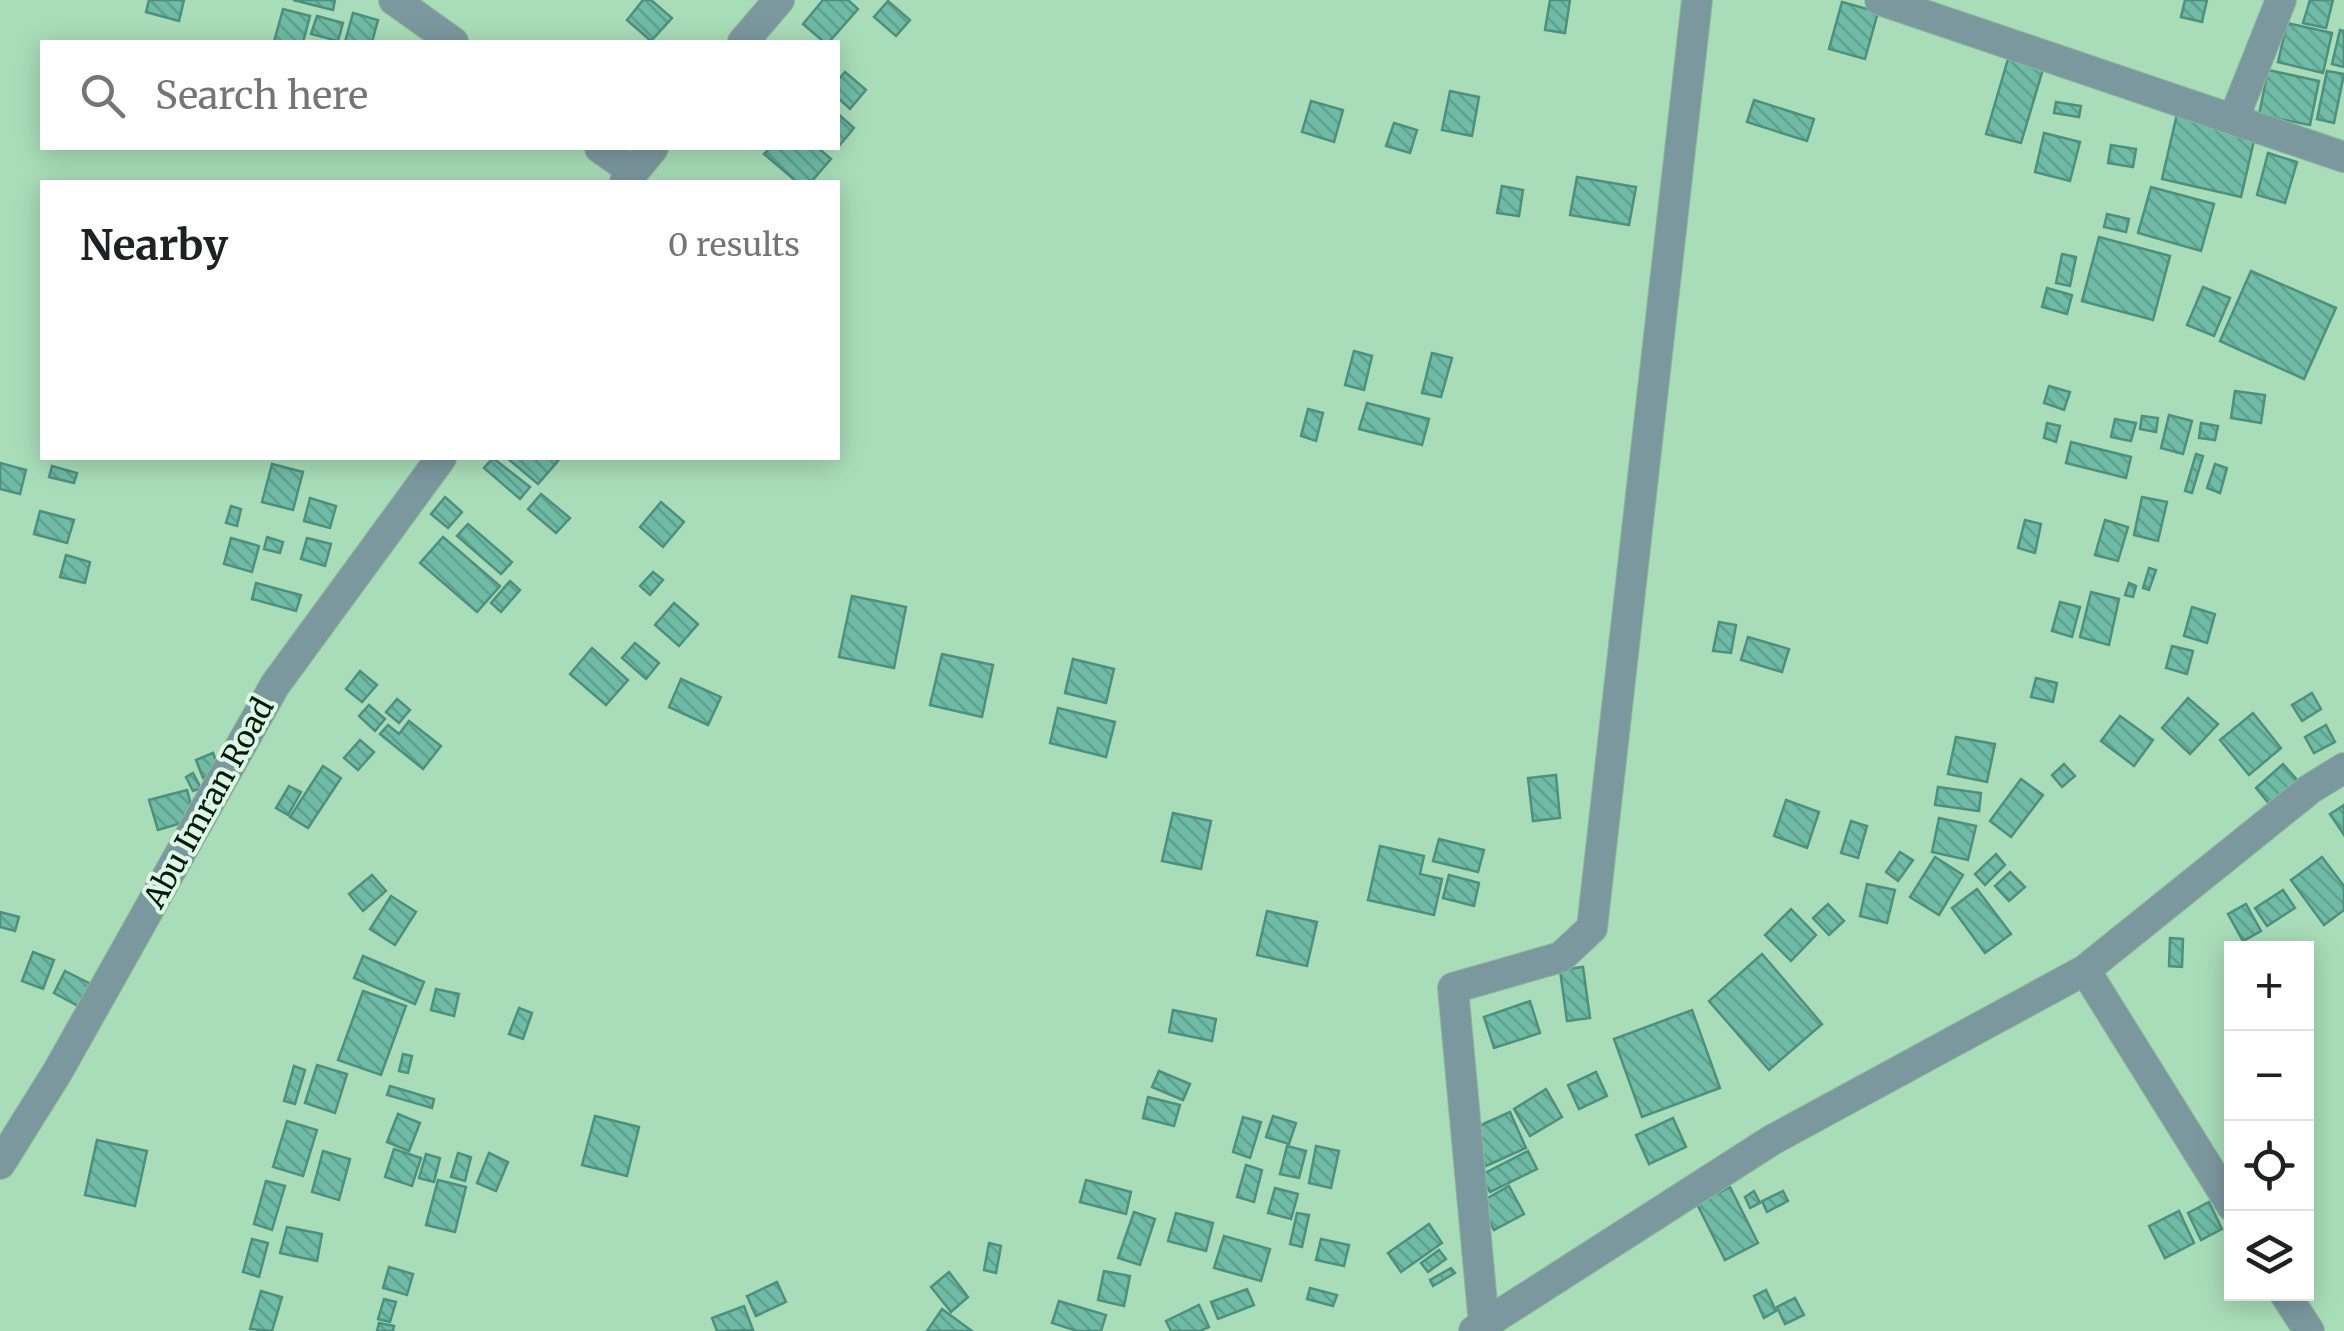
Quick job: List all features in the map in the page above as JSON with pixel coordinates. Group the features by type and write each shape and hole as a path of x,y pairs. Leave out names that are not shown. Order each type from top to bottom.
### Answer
{"street":[{"path":"394,0 450,40"},
{"path":"744,40 779,0"},
{"path":"1697,0 1592,928 1561,958 1453,988 1479,1328 1772,1140 2085,970 2310,789 2344,768"},
{"path":"1880,0 2344,157"},
{"path":"2234,118 2281,0"},
{"path":"604,150 637,167"},
{"name":"Abu Imran Road","path":"0,1164 58,1071 275,685 441,460"},
{"path":"2085,970 2224,1193"},
{"path":"2290,1301 2309,1331"}],"building":[{"path":"149,0 184,0 179,21 146,12"},
{"path":"293,0 335,0 333,10"},
{"path":"643,0 651,0 672,18 652,40 627,20"},
{"path":"823,0 848,0 858,9 831,40 822,40 803,24"},
{"path":"1550,0 1570,0 1565,33 1545,30"},
{"path":"2185,0 2207,0 2202,22 2181,17"},
{"path":"2310,0 2333,0 2326,28 2303,23"},
{"path":"888,1 910,20 896,36 874,17"},
{"path":"1842,2 1878,12 1865,59 1829,49"},
{"path":"283,9 310,16 304,40 275,40"},
{"path":"353,13 378,20 373,40 346,40"},
{"path":"317,16 343,23 338,40 311,34"},
{"path":"2287,23 2332,33 2323,73 2278,62"},
{"path":"2340,30 2344,31 2344,67 2332,64"},
{"path":"2008,59 2043,69 2021,143 1986,134"},
{"path":"2268,70 2319,81 2310,125 2259,115"},
{"path":"2327,71 2344,74 2334,123 2317,119"},
{"path":"845,72 866,90 850,109 840,100 840,78"},
{"path":"1450,91 1479,97 1472,136 1442,130"},
{"path":"1754,100 1814,119 1807,141 1747,122"},
{"path":"1311,101 1343,110 1334,142 1302,132"},
{"path":"2056,102 2081,106 2079,117 2054,113"},
{"path":"2177,114 2256,132 2241,197 2162,179"},
{"path":"840,116 854,128 840,145"},
{"path":"1394,123 1417,130 1410,153 1386,146"},
{"path":"2044,133 2080,142 2070,181 2035,172"},
{"path":"2111,145 2136,149 2133,167 2108,163"},
{"path":"768,150 820,150 831,159 813,180 795,180 764,154"},
{"path":"2268,153 2297,162 2285,203 2257,195"},
{"path":"1577,177 1636,187 1629,225 1570,215"},
{"path":"1502,186 1523,190 1519,216 1497,213"},
{"path":"2151,187 2214,204 2201,251 2138,233"},
{"path":"2107,214 2129,219 2126,232 2104,227"},
{"path":"2099,237 2170,256 2153,320 2082,301"},
{"path":"2062,254 2076,257 2070,286 2056,283"},
{"path":"2251,271 2336,308 2304,379 2220,341"},
{"path":"2203,287 2230,298 2214,336 2187,325"},
{"path":"2047,288 2072,295 2067,314 2042,307"},
{"path":"1354,351 1372,356 1364,390 1345,385"},
{"path":"1432,353 1452,358 1441,397 1422,393"},
{"path":"2049,386 2070,392 2064,410 2044,403"},
{"path":"2235,391 2265,395 2261,423 2231,418"},
{"path":"1367,403 1429,419 1422,445 1359,429"},
{"path":"1308,409 1323,413 1316,441 1301,436"},
{"path":"2169,415 2192,421 2183,454 2161,448"},
{"path":"2142,416 2158,418 2156,432 2140,429"},
{"path":"2115,419 2136,423 2131,441 2111,437"},
{"path":"2047,423 2060,426 2056,442 2044,438"},
{"path":"2201,423 2218,426 2215,440 2199,438"},
{"path":"2071,442 2131,457 2126,478 2066,463"},
{"path":"2196,454 2203,456 2192,493 2185,491"},
{"path":"496,460 530,487 520,499 484,468"},
{"path":"509,460 558,461 538,484"},
{"path":"0,463 26,470 20,494 0,489"},
{"path":"272,464 303,472 293,510 262,502"},
{"path":"2215,464 2227,468 2220,493 2207,488"},
{"path":"52,466 77,473 74,483 49,477"},
{"path":"541,494 570,518 556,533 528,509"},
{"path":"445,497 462,512 448,528 431,514"},
{"path":"2142,497 2167,502 2158,541 2134,535"},
{"path":"310,498 336,506 330,528 304,521"},
{"path":"661,502 684,522 663,547 640,527"},
{"path":"231,506 241,509 237,526 226,523"},
{"path":"40,511 74,520 67,543 34,534"},
{"path":"2025,520 2041,524 2035,553 2018,548"},
{"path":"2105,520 2128,527 2118,561 2095,555"},
{"path":"468,524 512,562 501,574 457,536"},
{"path":"267,537 283,542 280,553 264,549"},
{"path":"443,537 500,586 477,612 420,563"},
{"path":"231,538 259,546 252,572 224,564"},
{"path":"307,538 331,544 325,566 301,559"},
{"path":"66,555 90,562 85,583 60,577"},
{"path":"2149,568 2156,570 2149,590 2143,588"},
{"path":"653,572 663,580 650,595 640,586"},
{"path":"510,581 520,590 501,612 491,603"},
{"path":"256,583 301,595 296,611 252,599"},
{"path":"2129,583 2136,586 2133,597 2125,595"},
{"path":"2091,592 2119,599 2109,645 2080,637"},
{"path":"852,596 906,607 894,668 839,657"},
{"path":"2060,602 2080,607 2072,637 2052,631"},
{"path":"674,603 698,624 679,646 655,625"},
{"path":"2192,607 2215,614 2207,643 2184,636"},
{"path":"1719,622 1736,625 1731,653 1713,651"},
{"path":"1748,637 1789,649 1782,672 1741,660"},
{"path":"635,643 659,663 646,679 622,658"},
{"path":"2172,646 2193,651 2187,674 2166,668"},
{"path":"592,648 628,680 606,705 570,674"},
{"path":"942,654 993,665 982,717 930,705"},
{"path":"1073,659 1114,669 1106,703 1065,693"},
{"path":"360,671 377,685 362,702 346,689"},
{"path":"2036,678 2057,683 2053,702 2031,697"},
{"path":"681,679 721,697 708,725 669,707"},
{"path":"2312,693 2321,709 2302,721 2292,705"},
{"path":"2188,698 2218,724 2190,754 2162,728"},
{"path":"397,699 410,710 399,723 386,712"},
{"path":"369,705 385,719 375,731 359,716"},
{"path":"1058,708 1115,722 1106,757 1050,743"},
{"path":"2253,713 2281,748 2249,775 2220,740"},
{"path":"2120,716 2153,740 2134,766 2101,741"},
{"path":"409,721 441,746 423,769 380,734 388,725 399,734"},
{"path":"2326,725 2335,742 2314,753 2305,737"},
{"path":"1956,737 1995,744 1987,782 1948,774"},
{"path":"360,740 374,752 358,770 344,758"},
{"path":"213,753 220,771 203,778 196,760"},
{"path":"2064,764 2075,776 2062,787 2052,775"},
{"path":"2283,764 2298,781 2270,805 2256,788"},
{"path":"323,766 341,778 308,828 290,817"},
{"path":"193,773 201,788 193,791 186,777"},
{"path":"1556,775 1560,818 1533,821 1528,778"},
{"path":"2021,779 2043,795 2011,837 1990,821"},
{"path":"289,786 301,792 288,815 276,808"},
{"path":"1938,787 1981,793 1979,811 1935,805"},
{"path":"187,790 195,819 158,830 149,800"},
{"path":"1786,800 1819,812 1807,848 1774,836"},
{"path":"2344,805 2344,835 2330,814"},
{"path":"1173,813 1211,821 1201,869 1162,861"},
{"path":"1939,818 1976,826 1968,860 1932,852"},
{"path":"1851,821 1867,826 1858,858 1841,853"},
{"path":"1439,839 1484,850 1478,872 1433,861"},
{"path":"1380,846 1424,856 1420,874 1442,879 1434,915 1368,900"},
{"path":"1900,852 1913,860 1898,881 1886,872"},
{"path":"1996,854 2005,865 1985,885 1975,874"},
{"path":"1935,857 1963,875 1939,915 1910,897"},
{"path":"2322,857 2344,886 2344,910 2324,925 2291,880"},
{"path":"2010,872 2025,887 2009,901 1995,886"},
{"path":"372,875 386,891 363,911 349,894"},
{"path":"1449,875 1479,883 1474,906 1443,898"},
{"path":"1867,884 1895,890 1887,923 1860,916"},
{"path":"1977,889 2011,934 1985,953 1952,908"},
{"path":"2283,890 2295,908 2267,926 2255,908"},
{"path":"391,896 416,912 395,945 370,929"},
{"path":"1828,904 1844,921 1829,935 1813,918"},
{"path":"2246,904 2261,931 2243,941 2228,914"},
{"path":"1791,909 1816,935 1791,961 1765,935"},
{"path":"1267,911 1317,922 1307,966 1257,955"},
{"path":"0,912 19,917 15,931 0,927"},
{"path":"2170,938 2183,939 2182,967 2169,966"},
{"path":"33,952 54,960 43,989 22,981"},
{"path":"1762,954 1822,1024 1769,1070 1709,1001"},
{"path":"363,956 424,982 415,1004 354,978"},
{"path":"1583,967 1590,1018 1567,1021 1560,970"},
{"path":"65,971 91,984 80,1007 54,993"},
{"path":"436,989 459,994 454,1016 431,1010"},
{"path":"363,991 406,1006 381,1075 338,1060"},
{"path":"1530,1001 1540,1033 1494,1048 1484,1017"},
{"path":"519,1008 532,1013 523,1039 509,1034"},
{"path":"1173,1010 1216,1019 1212,1041 1169,1032"},
{"path":"1692,1010 1720,1088 1642,1117 1614,1039"},
{"path":"403,1054 412,1056 408,1073 399,1071"},
{"path":"317,1065 347,1074 335,1113 305,1103"},
{"path":"294,1066 305,1070 295,1104 284,1101"},
{"path":"1159,1071 1190,1084 1183,1100 1152,1087"},
{"path":"1596,1072 1607,1096 1579,1109 1568,1085"},
{"path":"390,1086 434,1099 432,1108 387,1095"},
{"path":"1546,1089 1562,1117 1530,1136 1514,1109"},
{"path":"1148,1097 1180,1105 1174,1126 1143,1118"},
{"path":"1510,1112 1526,1148 1486,1166 1470,1130"},
{"path":"398,1114 420,1123 409,1151 387,1142"},
{"path":"595,1116 639,1127 627,1176 582,1165"},
{"path":"1273,1116 1296,1123 1289,1144 1266,1137"},
{"path":"1243,1117 1261,1122 1250,1158 1233,1152"},
{"path":"1673,1118 1686,1147 1649,1164 1636,1135"},
{"path":"287,1121 317,1130 303,1176 273,1167"},
{"path":"97,1140 147,1151 135,1206 85,1195"},
{"path":"1287,1146 1306,1151 1299,1178 1280,1174"},
{"path":"1316,1146 1339,1151 1331,1188 1309,1183"},
{"path":"394,1149 421,1158 412,1186 385,1177"},
{"path":"323,1151 350,1159 339,1200 312,1192"},
{"path":"1528,1151 1537,1169 1490,1192 1481,1175"},
{"path":"458,1153 471,1157 465,1181 451,1177"},
{"path":"489,1153 508,1162 496,1191 477,1183"},
{"path":"426,1154 440,1158 434,1182 419,1178"},
{"path":"1246,1165 1262,1170 1254,1202 1237,1197"},
{"path":"438,1180 466,1187 455,1232 426,1225"},
{"path":"1086,1180 1131,1192 1126,1214 1080,1202"},
{"path":"266,1181 285,1186 272,1230 254,1224"},
{"path":"1509,1186 1524,1214 1494,1230 1479,1203"},
{"path":"1730,1187 1758,1243 1725,1260 1697,1204"},
{"path":"1275,1188 1298,1194 1291,1219 1268,1213"},
{"path":"1754,1191 1760,1203 1750,1208 1745,1197"},
{"path":"1783,1191 1788,1201 1767,1212 1762,1201"},
{"path":"2209,1202 2222,1229 2201,1240 2188,1213"},
{"path":"2179,1211 2194,1243 2165,1258 2149,1226"},
{"path":"1134,1212 1155,1219 1140,1265 1118,1258"},
{"path":"1176,1213 1213,1223 1206,1251 1168,1241"},
{"path":"1297,1213 1309,1215 1302,1247 1290,1244"},
{"path":"1429,1224 1442,1243 1401,1272 1388,1253"},
{"path":"287,1227 322,1234 317,1261 280,1253"},
{"path":"1224,1236 1270,1249 1261,1281 1214,1268"},
{"path":"252,1239 268,1243 259,1277 243,1272"},
{"path":"1321,1239 1349,1245 1344,1266 1316,1260"},
{"path":"989,1243 1001,1246 996,1273 984,1270"},
{"path":"1439,1250 1446,1259 1428,1272 1421,1263"},
{"path":"389,1267 413,1274 407,1295 383,1288"},
{"path":"1451,1268 1455,1273 1433,1286 1430,1280"},
{"path":"1104,1271 1130,1276 1124,1306 1098,1300"},
{"path":"949,1272 968,1297 951,1312 931,1287"},
{"path":"777,1282 786,1302 756,1316 747,1296"},
{"path":"1310,1288 1337,1295 1333,1306 1307,1299"},
{"path":"1247,1289 1254,1305 1218,1319 1211,1302"},
{"path":"1766,1290 1776,1311 1764,1318 1754,1296"},
{"path":"261,1291 282,1297 272,1331 250,1329"},
{"path":"1795,1298 1804,1315 1785,1324 1777,1307"},
{"path":"384,1299 396,1302 390,1322 378,1319"},
{"path":"1059,1301 1106,1315 1101,1331 1077,1331 1052,1323"},
{"path":"1199,1305 1209,1327 1200,1331 1171,1331 1166,1321"},
{"path":"744,1306 753,1330 717,1331 712,1318"},
{"path":"942,1309 972,1331 927,1331"},
{"path":"379,1323 394,1326 393,1331 377,1331"}]}
